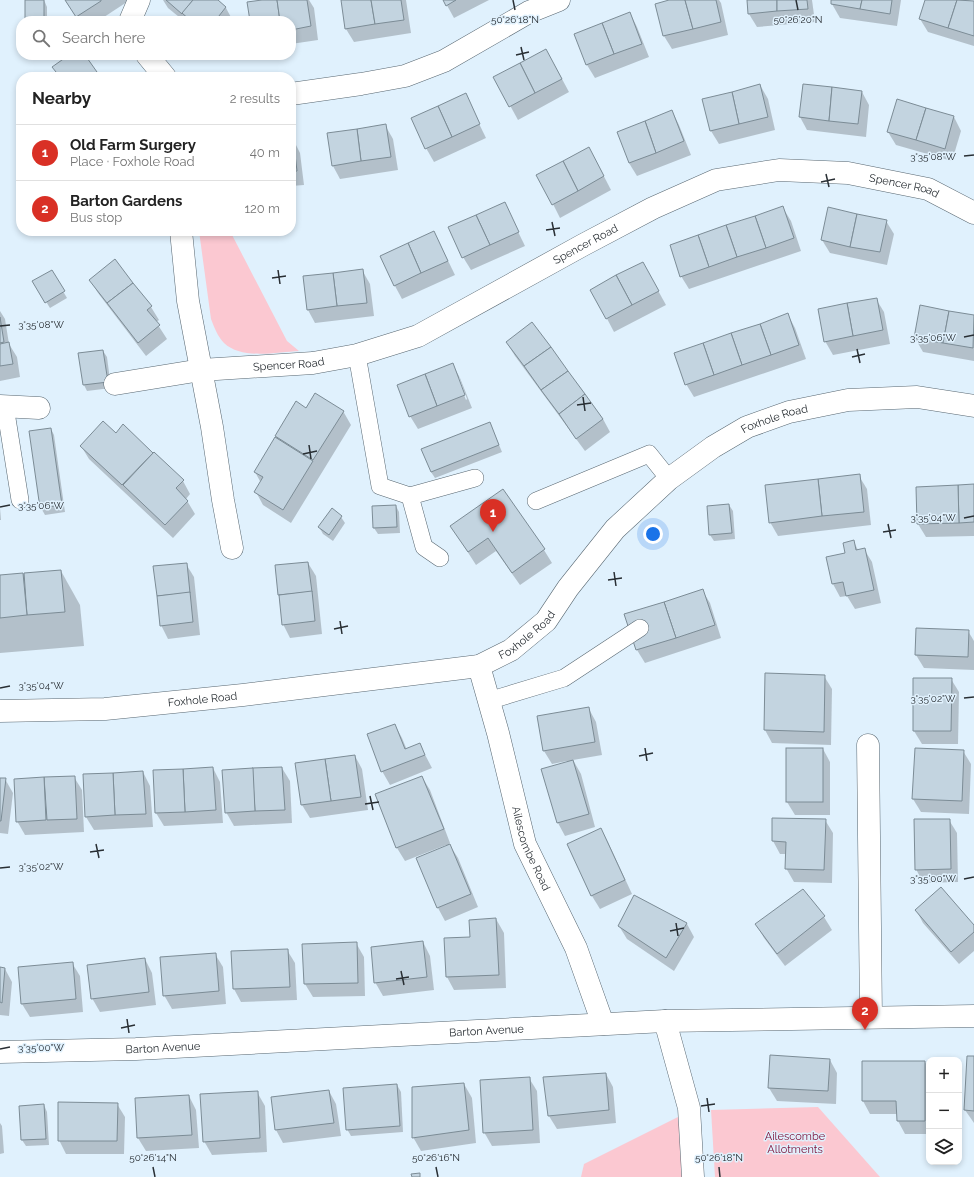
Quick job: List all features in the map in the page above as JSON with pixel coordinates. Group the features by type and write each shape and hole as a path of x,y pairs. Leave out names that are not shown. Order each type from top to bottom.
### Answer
{"street":[{"path":"132,16 139,0"},
{"path":"296,93 405,76 444,61 529,12 559,0"},
{"path":"151,60 161,72"},
{"name":"Spencer Road","path":"115,384 201,370 313,363 357,355 418,336 653,208 716,180 778,170 848,174 928,189 974,213"},
{"path":"182,236 188,301 212,427 232,548"},
{"name":"Foxhole Road","path":"0,711 105,709 243,695 479,666 511,650 546,621 568,588 615,529 669,479 713,447 747,427 789,412 848,400 917,397 974,406"},
{"path":"3,406 39,408"},
{"name":"Ailescombe Road","path":"479,666 525,844 576,948 603,1024"},
{"path":"868,745 871,1017"},
{"name":"Barton Avenue","path":"0,1052 136,1049 665,1021 974,1016"},
{"path":"665,1021 689,1108 693,1177"}],"lane":[{"path":"357,355 380,486 410,496 475,478"},
{"path":"3,406 20,500"},
{"path":"536,501 649,454 669,479"},
{"path":"410,496 424,547 440,558"},
{"path":"488,701 564,678 640,628"}],"green space":[{"path":"200,236 233,236 287,341 299,351 260,354 240,352 231,348 222,341 216,332 211,319"},
{"name":"Ailescombe Allotments","path":"818,1107 880,1177 715,1177 711,1110"},
{"path":"678,1117 681,1140 682,1177 581,1177 584,1164"}],"building":[{"path":"25,0 44,0 44,16 25,16"},
{"path":"65,0 101,0 78,16 75,16"},
{"path":"166,0 193,0 182,14"},
{"path":"193,0 218,0 226,7 219,16 185,16 182,13"},
{"path":"277,0 279,16 249,16 247,2"},
{"path":"277,0 307,0 311,26 296,29 296,16 279,16"},
{"path":"341,0 371,0 375,24 345,29"},
{"path":"371,0 401,0 404,20 375,24"},
{"path":"443,0 456,0 446,6"},
{"path":"669,0 685,0 693,29 663,36 655,4"},
{"path":"685,0 716,0 721,22 693,29"},
{"path":"747,0 777,0 777,11 748,14"},
{"path":"777,0 807,0 808,9 777,11"},
{"path":"831,0 862,0 860,9 831,4"},
{"path":"862,0 892,0 890,14 860,9"},
{"path":"925,0 957,0 948,28 919,19"},
{"path":"957,0 974,1 974,36 948,28"},
{"path":"630,12 642,44 614,54 602,23"},
{"path":"602,23 614,54 586,65 574,34"},
{"path":"546,49 562,79 535,93 520,63"},
{"path":"62,60 89,60 97,72 56,72 52,67"},
{"path":"520,63 535,93 509,107 493,77"},
{"path":"760,84 768,117 739,124 732,92"},
{"path":"803,84 832,87 829,121 799,117"},
{"path":"832,87 862,91 858,124 829,121"},
{"path":"732,92 739,124 710,131 702,99"},
{"path":"466,93 480,124 452,137 438,106"},
{"path":"897,99 926,108 916,140 887,132"},
{"path":"438,106 452,137 425,149 411,118"},
{"path":"926,108 954,116 945,149 916,140"},
{"path":"672,110 684,141 656,153 645,121"},
{"path":"645,121 656,153 629,163 617,132"},
{"path":"386,124 391,157 361,161 357,129"},
{"path":"357,129 361,161 332,166 327,133"},
{"path":"589,147 604,176 578,191 563,161"},
{"path":"563,161 578,191 552,205 536,175"},
{"path":"505,202 519,232 490,245 476,215"},
{"path":"783,206 794,238 766,248 755,216"},
{"path":"828,207 857,214 850,247 821,240"},
{"path":"857,214 887,220 880,252 850,247"},
{"path":"476,215 490,245 462,258 448,227"},
{"path":"755,216 766,248 737,257 726,225"},
{"path":"726,225 737,257 709,267 698,235"},
{"path":"434,231 448,261 421,273 408,243"},
{"path":"698,235 709,267 680,277 670,245"},
{"path":"408,243 421,273 394,286 380,256"},
{"path":"115,259 133,283 107,303 89,280"},
{"path":"643,262 659,291 632,305 616,275"},
{"path":"363,269 367,303 337,306 333,273"},
{"path":"52,270 65,291 45,303 32,281"},
{"path":"333,273 337,306 307,310 303,276"},
{"path":"616,275 632,305 606,319 590,290"},
{"path":"133,283 152,306 147,310 160,325 138,343 107,303"},
{"path":"877,298 883,330 853,336 847,303"},
{"path":"847,303 853,336 824,342 818,309"},
{"path":"920,305 949,311 943,343 914,338"},
{"path":"949,311 974,315 973,348 943,343"},
{"path":"788,313 799,345 771,355 760,324"},
{"path":"0,317 4,342 0,343"},
{"path":"532,322 551,347 524,366 506,342"},
{"path":"760,324 771,355 742,365 731,333"},
{"path":"731,333 742,365 714,375 703,343"},
{"path":"9,342 13,364 0,366 0,344"},
{"path":"703,343 714,375 685,385 674,353"},
{"path":"551,347 568,371 541,390 524,366"},
{"path":"103,350 108,382 83,385 78,353"},
{"path":"453,363 465,395 437,406 425,374"},
{"path":"568,371 585,394 559,414 541,390"},
{"path":"425,374 437,406 409,417 397,385"},
{"path":"315,393 344,411 313,460 275,436 296,401 306,408"},
{"path":"585,394 603,419 576,439 559,414"},
{"path":"103,421 116,433 123,424 153,453 122,485 80,446"},
{"path":"490,422 499,445 431,472 421,449"},
{"path":"51,428 62,505 40,508 29,431"},
{"path":"275,437 313,461 283,510 254,492 263,477 254,472"},
{"path":"154,452 184,480 176,488 188,501 165,525 123,485"},
{"path":"860,474 864,512 822,516 818,479"},
{"path":"818,479 822,516 769,523 765,485"},
{"path":"974,484 974,522 959,523 958,485"},
{"path":"958,485 959,523 917,524 916,487"},
{"path":"503,489 545,549 512,573 488,538 468,552 450,526"},
{"path":"729,504 732,533 709,535 707,506"},
{"path":"396,505 397,527 373,528 372,506"},
{"path":"332,508 342,516 329,535 318,527"},
{"path":"854,540 856,550 865,548 874,590 846,596 843,582 832,584 826,557 845,553 843,543"},
{"path":"308,562 312,592 278,595 275,565"},
{"path":"187,563 190,593 157,596 153,566"},
{"path":"61,570 65,612 27,615 24,573"},
{"path":"23,573 27,615 0,618 0,575"},
{"path":"703,589 715,625 676,638 664,602"},
{"path":"312,591 315,621 282,625 279,595"},
{"path":"190,592 193,622 160,626 157,596"},
{"path":"664,602 676,638 636,650 624,614"},
{"path":"916,628 969,630 968,657 915,655"},
{"path":"765,673 825,675 824,732 764,730"},
{"path":"913,678 952,678 951,731 913,731"},
{"path":"589,707 595,742 543,751 537,716"},
{"path":"395,724 405,749 420,743 425,755 381,772 367,734"},
{"path":"786,748 823,748 823,802 786,802"},
{"path":"915,748 964,750 962,801 912,799"},
{"path":"355,755 361,797 331,801 325,759"},
{"path":"325,759 331,801 301,805 295,763"},
{"path":"573,760 589,814 557,823 541,769"},
{"path":"213,767 216,810 185,812 183,769"},
{"path":"282,767 285,810 255,811 252,768"},
{"path":"253,768 255,811 225,813 222,770"},
{"path":"183,769 185,812 155,813 153,770"},
{"path":"143,771 146,814 115,815 113,773"},
{"path":"113,773 115,815 85,817 83,774"},
{"path":"75,776 77,819 47,820 44,777"},
{"path":"422,776 444,829 396,848 375,794"},
{"path":"44,777 46,820 16,822 14,779"},
{"path":"0,778 6,778 1,821 0,821"},
{"path":"772,818 826,819 824,870 785,869 786,842 772,841"},
{"path":"914,819 950,819 951,869 915,870"},
{"path":"601,828 625,880 591,896 567,844"},
{"path":"450,844 471,894 437,908 416,858"},
{"path":"941,887 974,925 974,932 951,952 915,910"},
{"path":"803,889 825,916 777,954 755,924"},
{"path":"634,895 687,923 666,958 618,926"},
{"path":"496,918 499,975 446,977 444,938 470,937 469,920"},
{"path":"423,941 427,977 374,983 371,947"},
{"path":"357,942 358,983 304,984 302,944"},
{"path":"288,949 290,987 233,989 231,951"},
{"path":"216,953 219,991 163,996 160,957"},
{"path":"145,958 149,992 91,999 87,965"},
{"path":"73,962 76,999 21,1004 18,967"},
{"path":"0,967 5,968 2,1003 0,1002"},
{"path":"770,1055 830,1059 828,1091 768,1088"},
{"path":"967,1056 974,1056 974,1111 964,1110"},
{"path":"862,1061 925,1061 925,1121 897,1121 896,1101 862,1101"},
{"path":"606,1073 609,1110 548,1116 543,1077"},
{"path":"530,1077 533,1130 483,1133 480,1080"},
{"path":"464,1083 469,1130 412,1138 412,1087"},
{"path":"397,1084 400,1126 346,1130 343,1088"},
{"path":"329,1090 334,1123 275,1130 271,1097"},
{"path":"258,1091 260,1138 203,1142 200,1094"},
{"path":"189,1095 192,1135 137,1138 135,1098"},
{"path":"58,1102 118,1103 117,1141 58,1141"},
{"path":"44,1104 46,1139 21,1140 19,1106"},
{"path":"420,1173 420,1177 412,1177 411,1174"}],"place":[{"name":"Old Farm Surgery","path":"493,532"},
{"name":"Barton Gardens","path":"865,1030"}]}
